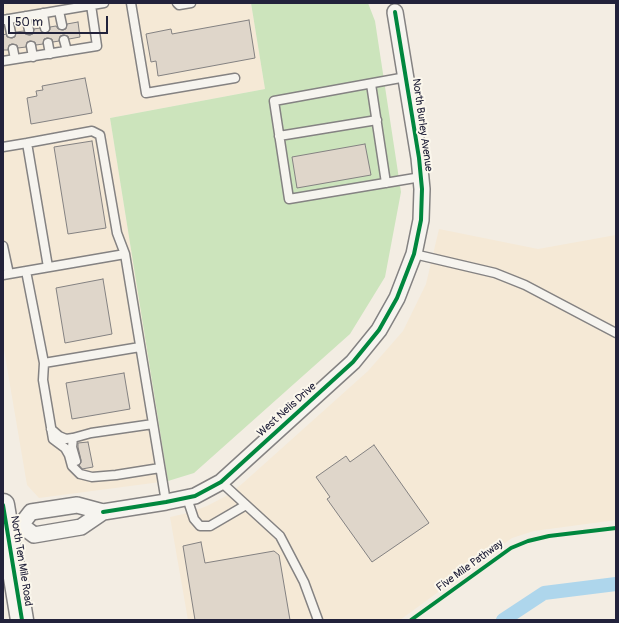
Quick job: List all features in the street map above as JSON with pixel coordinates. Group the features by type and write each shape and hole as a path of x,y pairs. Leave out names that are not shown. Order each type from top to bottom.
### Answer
{"main road":[{"name":"North Ten Mile Road","path":"3,505 14,526 22,620"}],"street":[{"name":"North Burley Avenue","path":"394,6 421,177 421,220 416,247"},
{"name":"West Nelis Drive","path":"103,512 81,527 34,535 14,526 30,512 77,505 103,512 195,496 221,482 353,362 379,330 397,298 416,247"}],"lane":[{"path":"11,33 6,19 104,3"},
{"path":"131,3 146,93 235,78"},
{"path":"177,3 179,5 191,3"},
{"path":"3,61 97,46 91,5"},
{"path":"59,10 62,25"},
{"path":"43,13 45,28"},
{"path":"26,16 29,30"},
{"path":"64,40 67,51"},
{"path":"48,43 50,54"},
{"path":"31,46 33,57"},
{"path":"14,49 15,59"},
{"path":"406,78 274,101 279,136 289,199 421,177"},
{"path":"371,84 386,183"},
{"path":"279,136 377,120"},
{"path":"3,147 92,131 100,135 116,233 125,254 166,502"},
{"path":"27,143 48,267"},
{"path":"3,246 6,274 125,254"},
{"path":"416,247 495,273 525,285 616,333"},
{"path":"26,271 44,363 43,380 53,439 65,448 72,466 80,474 92,477 160,468"},
{"path":"44,363 140,347"},
{"path":"52,429 59,436 73,438 92,433 153,424"},
{"path":"73,438 72,447 80,474"},
{"path":"221,482 280,536 304,582 318,620"},
{"path":"187,498 194,519 200,526 210,526 246,505"}],"shaded area":[{"path":"3,3 251,3 265,89 110,118 168,481 39,498 27,485 3,344"},
{"path":"439,229 538,249 616,235 616,520 534,531 512,538 400,620 188,620 170,517 188,513 207,506 228,495 368,371 403,331 426,284"}],"green space":[{"path":"251,3 368,3 375,21 401,192 385,277 350,334 194,473 168,481 110,118 265,89"}],"building":[{"path":"249,20 255,58 158,76 156,61 151,62 146,34 171,29 172,34"},
{"path":"78,22 80,37 69,39 68,36 63,35 60,36 59,41 53,42 52,39 47,38 44,39 43,44 36,45 35,42 30,41 27,42 26,47 18,48 17,45 12,44 9,45 8,50 3,50 3,35 6,34 7,37 12,38 15,37 16,32 24,31 25,34 30,35 33,34 34,29 40,28 43,33 46,33 50,30 50,27 56,26 58,29 63,30 66,29 67,24"},
{"path":"85,78 92,113 31,124 27,98 37,96 36,91 43,90 42,86"},
{"path":"92,141 106,228 68,234 54,147"},
{"path":"365,144 371,175 297,188 292,157"},
{"path":"103,279 112,334 65,343 56,288"},
{"path":"124,373 130,409 72,419 66,383"},
{"path":"88,442 93,467 82,469 79,465 81,460 78,443"},
{"path":"374,445 429,523 372,562 327,499 330,497 316,477 346,456 350,462"},
{"path":"201,542 205,563 274,551 279,555 290,620 195,620 183,546"}],"waterway":[{"path":"503,620 544,593 616,584"}],"cycle path":[{"path":"103,512 195,496 221,482 353,362 379,330 397,298 414,254 421,220 422,189 419,158 395,12"},
{"path":"3,505 22,620"},
{"name":"Five Mile Pathway","path":"411,620 511,548 528,541 549,536 616,528"}]}
